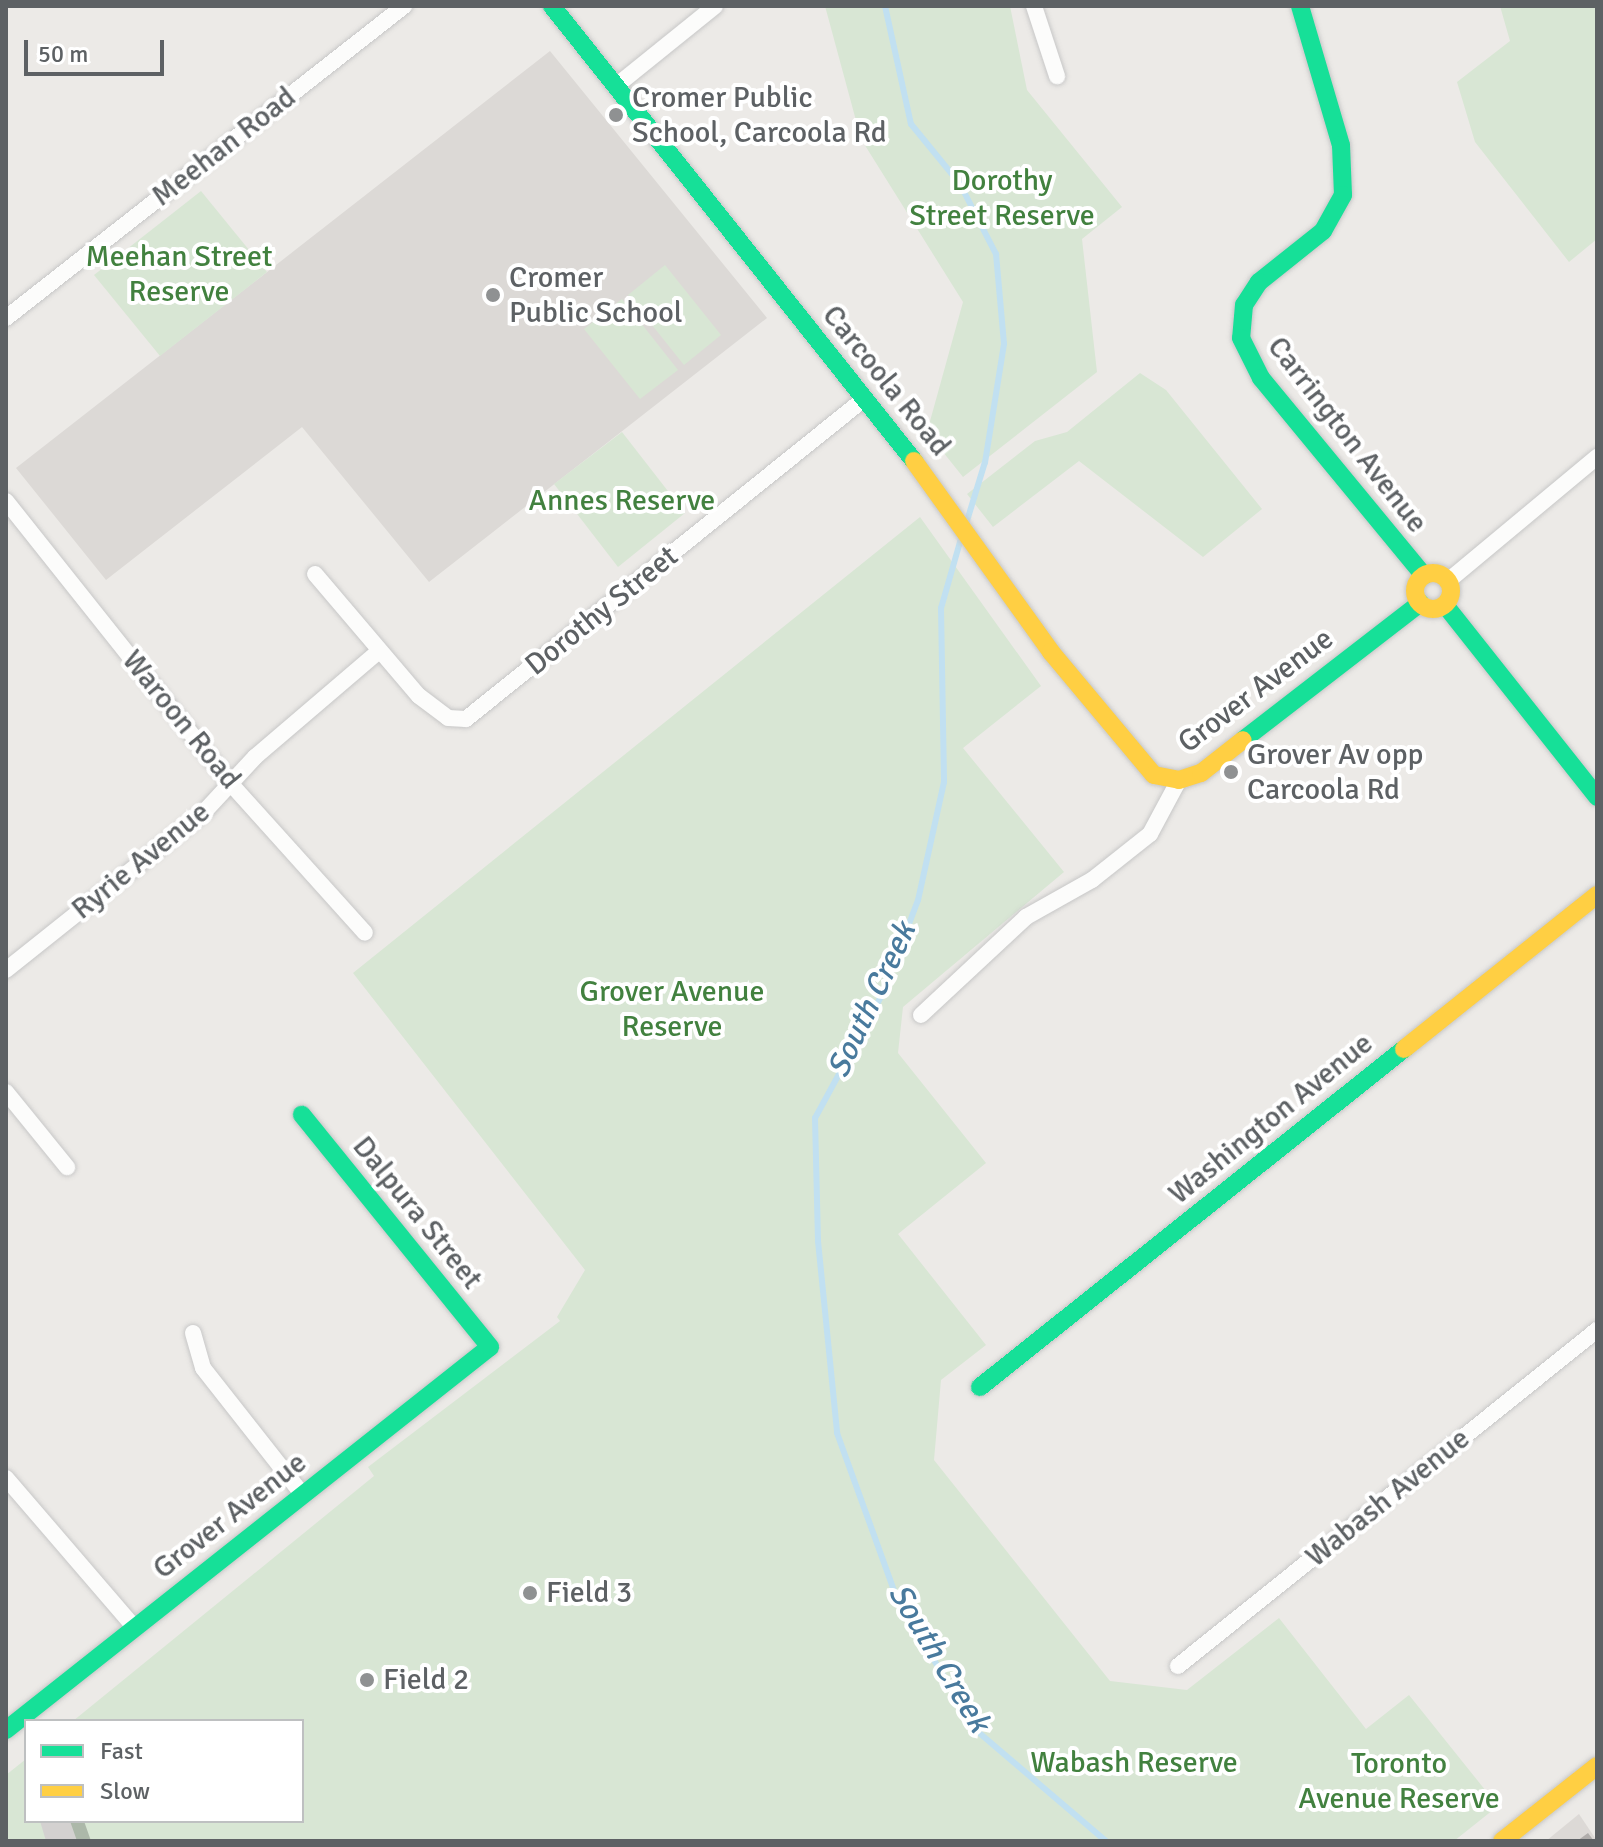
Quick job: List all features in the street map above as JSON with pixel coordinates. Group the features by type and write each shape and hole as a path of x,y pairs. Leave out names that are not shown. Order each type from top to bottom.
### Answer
{"street":[{"name":"Meehan Road","path":"6,318 404,6"},
{"name":"Carcoola Road","path":"552,6 946,501 1051,652 1138,759 1154,775 1179,780"},
{"path":"616,86 715,6"},
{"path":"1034,6 1057,76"},
{"name":"Carrington Avenue","path":"1300,6 1341,145 1343,195 1323,231 1259,282 1244,305 1241,321 1246,355 1261,378 1424,576"},
{"name":"Dorothy Street","path":"378,652 433,708 448,718 466,719 864,399"},
{"path":"1448,581 1597,457"},
{"name":"Waroon Road","path":"6,501 231,784 365,933"},
{"path":"315,574 378,652"},
{"path":"1439,574 1448,581 1451,596 1445,605 1434,609 1420,603 1416,585 1424,576 1439,574"},
{"name":"Grover Avenue","path":"921,1015 1026,917 1092,880 1150,834 1179,780 1201,773 1420,603"},
{"path":"1445,605 1597,797"},
{"name":"Ryrie Avenue","path":"6,970 205,811 378,652"},
{"name":"Washington Avenue","path":"980,1387 1597,895"},
{"path":"6,1092 67,1167"},
{"name":"Dalpura Street","path":"302,1115 490,1347"},
{"name":"Wabash Avenue","path":"1178,1666 1597,1330"},
{"path":"193,1333 203,1368 302,1494"},
{"name":"Grover Avenue","path":"6,1730 490,1347"},
{"path":"6,1478 134,1627"},
{"path":"1502,1841 1597,1766"}],"shaded area":[{"name":"Cromer Public School","path":"550,51 767,318 429,582 302,427 106,580 16,468"},
{"path":"1579,1814 1597,1841 1546,1841"}],"green space":[{"name":"Dorothy Street Reserve","path":"825,6 1010,6 1027,90 1122,207 1082,239 1097,372 963,477 927,432 963,302 861,139"},
{"path":"1500,6 1597,6 1597,239 1569,262 1475,142 1457,82 1510,41"},
{"name":"Meehan Street Reserve","path":"201,191 267,272 160,356 94,275"},
{"path":"665,265 721,335 684,365 628,295"},
{"path":"622,299 678,370 640,399 584,329"},
{"path":"1140,373 1166,390 1262,509 1203,557 1079,461 993,527 967,494 1035,441 1067,432"},
{"name":"Annes Reserve","path":"622,432 685,513 618,567 554,484"},
{"path":"920,517 1041,686 963,748 1064,872 903,1007 898,1053 986,1163 898,1234 986,1345 941,1380 934,1460 1110,1681 1187,1690 1279,1618 1366,1729 1409,1695 1498,1806 1454,1841 6,1841 6,1775 24,1761 24,1823 304,1823 304,1719 75,1719 374,1476 368,1467 560,1321 557,1317 585,1270 353,973"}],"building":[{"path":"41,1823 71,1823 77,1841 46,1841"}],"waterway":[{"name":"South Creek","path":"885,6 911,124 960,184 996,254 1004,344 985,462 967,521"},
{"name":"South Creek","path":"962,535 941,608 944,782 918,900 883,993 815,1118 818,1241 837,1433 897,1599 977,1731 1106,1841"}],"traffic: fast":[{"path":"552,6 914,461"},
{"path":"1300,6 1341,145 1343,195 1323,231 1259,282 1244,305 1241,338 1261,378 1424,576"},
{"path":"1243,740 1420,603"},
{"path":"1445,605 1597,797"},
{"path":"980,1387 1404,1049"},
{"path":"6,1730 490,1347 302,1115"}],"traffic: slow":[{"path":"914,461 1051,652 1154,775 1179,780 1201,773 1243,740"},
{"path":"1433,573 1446,578 1451,591 1446,604 1433,609 1420,604 1415,591 1420,578 1433,573"},
{"path":"1404,1049 1597,895"},
{"path":"1502,1841 1597,1766"}],"place":[{"name":"Cromer Public School, Carcoola Rd","path":"616,115"},
{"name":"Cromer Public School","path":"493,295"},
{"name":"Grover Av opp Carcoola Rd","path":"1231,772"},
{"name":"Field 3","path":"530,1593"},
{"name":"Field 2","path":"367,1680"}],"park label":[{"name":"Grover Avenue Reserve","path":"672,1009"},
{"name":"Wabash Reserve","path":"1134,1763"},
{"name":"Toronto Avenue Reserve","path":"1399,1781"}]}
